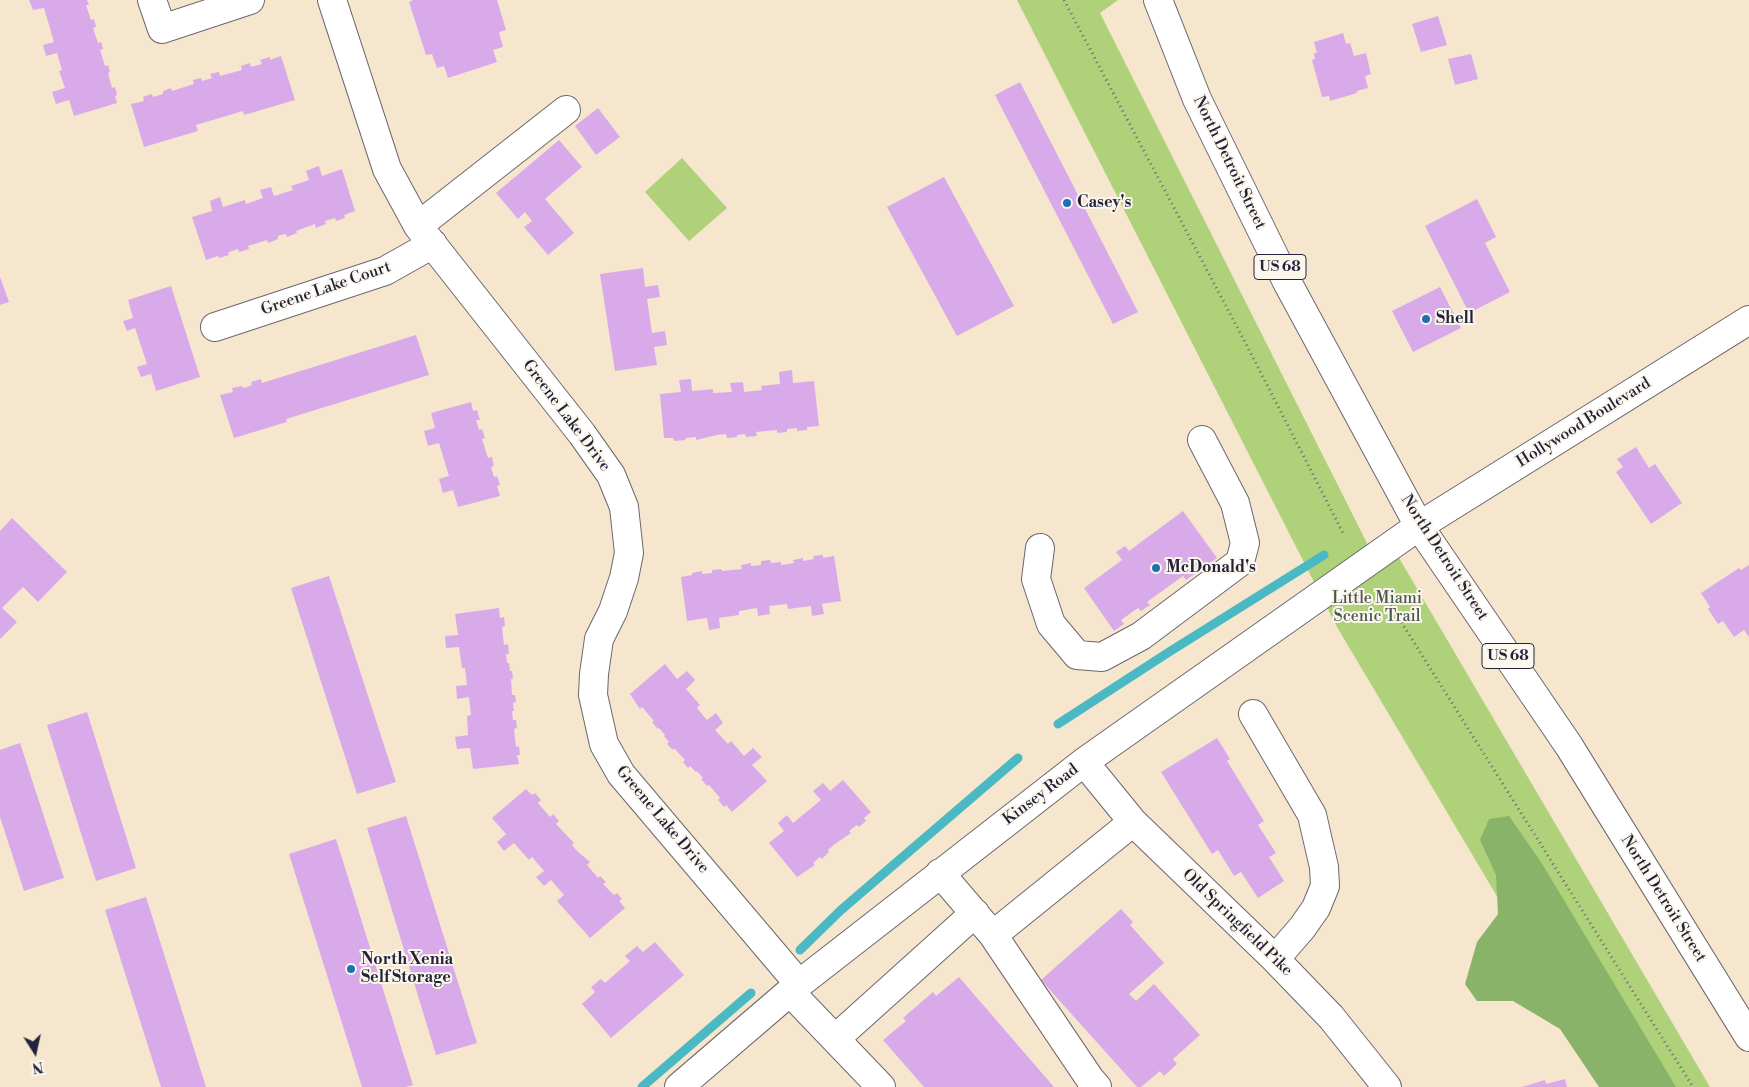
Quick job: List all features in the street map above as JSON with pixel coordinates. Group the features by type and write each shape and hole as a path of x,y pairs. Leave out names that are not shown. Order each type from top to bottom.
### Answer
{"main road":[{"path":"152,0 162,29 250,0"},
{"name":"Greene Lake Drive","path":"332,0 387,169 426,235 582,434 611,476 624,507 629,553 624,578 613,611 599,639 594,674 593,695 604,744 621,774 835,1039 882,1087"},
{"name":"North Detroit Street","path":"1158,0 1198,99 1286,280 1419,526 1570,746 1749,1037"},
{"name":"Greene Lake Court","path":"215,327 385,271 566,110"},
{"name":"Hollywood Boulevard","path":"1419,526 1749,320"},
{"path":"1040,548 1036,579 1051,624 1077,655 1102,657 1141,636 1240,562 1245,543 1235,503 1202,440"},
{"name":"Kinsey Road","path":"679,1087 794,988 1084,762 1419,526"},
{"path":"1253,714 1312,815 1324,867 1325,886 1316,908 1302,928 1283,967"},
{"name":"Old Springfield Pike","path":"1084,762 1132,822 1283,967 1331,1017 1387,1087"},
{"path":"993,935 1132,822"},
{"path":"940,873 993,935 1090,1079 1098,1087"},
{"path":"835,1039 974,913"}],"path":[{"path":"1064,0 1241,334 1344,535"},
{"path":"1388,601 1693,1087"}],"green space":[{"name":"Little Miami Scenic Trail","path":"1017,0 1118,0 1100,13 1374,557 1392,546 1710,1087 1617,1087 1520,935 1337,627"},
{"path":"682,158 727,208 689,241 645,192"},
{"path":"1509,816 1541,862 1676,1087 1599,1087 1560,1029 1513,1001 1477,1001 1465,984 1477,942 1498,914 1496,875 1480,840 1489,819"}],"building":[{"path":"29,0 87,0 89,5 86,5 91,20 94,19 96,27 93,28 98,43 101,42 103,49 100,50 105,66 108,65 110,72 108,73 112,88 115,87 117,103 74,116 69,100 56,104 52,92 65,88 59,71 62,70 57,53 46,56 43,45 54,42 44,8 33,10"},
{"path":"413,0 497,0 506,30 499,32 503,47 493,50 497,62 448,78 444,66 437,68 432,54 426,55 409,2"},
{"path":"1438,16 1447,45 1421,52 1412,24"},
{"path":"1343,33 1346,44 1350,43 1354,56 1366,53 1371,74 1365,76 1368,88 1330,101 1329,96 1322,97 1312,60 1315,59 1314,53 1317,53 1314,42"},
{"path":"1471,54 1478,79 1455,85 1448,59"},
{"path":"281,56 295,100 244,115 243,111 196,125 198,131 144,147 131,104 144,101 143,97 152,94 153,97 163,94 163,91 171,88 172,91 194,84 193,80 201,78 202,81 212,78 210,74 219,72 220,76 242,70 241,66 250,63 251,67 262,64 260,60 270,57 270,60"},
{"name":"Casey's","path":"1020,82 1138,312 1113,324 995,95"},
{"path":"598,108 620,137 596,155 575,126"},
{"path":"559,140 582,167 545,199 574,233 548,255 524,227 532,221 525,212 518,219 496,193"},
{"path":"319,166 322,176 342,169 355,211 344,215 345,218 336,221 335,218 325,221 326,224 316,228 315,224 296,231 297,233 287,237 286,234 281,235 278,236 278,239 268,243 267,240 248,246 249,249 239,252 238,249 228,253 229,255 206,260 192,217 212,211 210,201 220,197 223,207 245,200 246,204 263,198 260,190 271,187 274,196 293,190 291,186 309,180 306,171"},
{"path":"944,177 1014,306 957,336 887,207"},
{"path":"1477,199 1496,237 1485,243 1510,292 1469,313 1425,226"},
{"path":"643,268 645,287 658,285 660,297 647,299 652,333 665,331 667,345 654,347 657,365 615,371 600,274"},
{"path":"0,277 9,302 0,305"},
{"path":"171,286 200,377 156,391 151,374 141,377 137,367 147,364 135,328 127,331 123,321 133,318 128,300"},
{"name":"Shell","path":"1440,287 1461,328 1413,352 1392,311"},
{"path":"416,335 429,375 286,419 287,422 234,438 220,395 233,392 232,388 247,387 252,385 251,382 261,379 262,383"},
{"path":"792,370 793,383 814,381 819,426 807,427 807,430 797,431 797,428 787,429 787,432 777,433 777,430 756,432 757,436 746,437 745,434 727,438 726,434 696,440 696,437 674,441 673,438 664,438 660,394 681,392 679,380 691,379 692,391 713,389 713,393 732,392 730,383 743,382 744,392 762,390 761,386 780,384 779,372"},
{"path":"471,402 473,411 477,410 480,420 476,420 479,430 482,429 485,438 482,439 488,458 492,457 494,466 491,467 494,477 497,476 500,485 497,486 500,496 458,507 453,490 443,493 439,479 449,476 439,443 428,446 424,431 435,428 431,413"},
{"path":"1636,447 1649,468 1655,464 1682,503 1651,524 1616,472 1623,467 1617,459"},
{"name":"McDonald's","path":"1183,511 1217,558 1186,580 1183,576 1147,602 1150,605 1141,611 1138,608 1121,620 1124,624 1114,631 1084,588 1122,560 1116,552 1125,546 1129,551"},
{"path":"12,518 67,572 38,602 23,587 2,608 17,622 0,639 0,531"},
{"path":"823,555 823,558 834,556 841,601 822,604 824,614 812,616 811,606 788,609 787,604 769,606 770,614 758,616 757,608 739,611 739,615 719,618 720,628 709,630 707,618 687,621 681,577 702,571 702,574 712,573 712,570 742,569 741,565 751,563 751,566 761,565 761,561 781,562 781,565 794,563 793,560 803,558 803,561 814,559 813,556"},
{"path":"1749,565 1749,637 1744,630 1734,637 1723,621 1718,624 1708,609 1710,607 1701,593 1739,568 1741,570"},
{"path":"329,576 396,782 357,794 291,588"},
{"path":"499,608 500,618 504,617 505,626 502,627 504,645 508,644 509,654 506,654 507,663 509,663 510,671 512,671 512,695 515,695 516,702 513,703 514,711 512,711 513,720 516,720 517,728 514,729 516,747 519,746 520,755 517,755 519,764 473,769 470,748 457,749 455,737 468,735 467,716 471,715 469,697 457,699 456,686 467,685 465,668 462,668 459,647 446,648 445,636 458,635 455,614"},
{"path":"665,664 677,679 687,671 695,680 686,689 700,705 697,708 707,720 716,713 723,723 715,730 728,744 731,741 744,756 753,748 762,757 752,765 767,781 732,812 718,800 720,798 701,779 703,778 697,771 690,766 688,768 683,762 685,760 674,748 673,750 667,744 669,742 665,735 652,722 654,721 642,707 640,709 630,694"},
{"path":"87,712 136,868 96,881 47,725"},
{"path":"1217,738 1230,759 1227,761 1264,821 1258,825 1276,853 1269,857 1284,881 1258,898 1241,872 1234,876 1218,850 1212,854 1161,772"},
{"path":"20,743 64,878 24,891 0,817 0,750"},
{"path":"843,780 871,812 864,818 866,821 859,827 857,825 849,831 851,833 828,850 829,852 822,859 820,857 813,863 815,865 797,877 769,843 784,831 778,823 787,815 793,823 821,800 813,791 823,783 830,791"},
{"path":"526,789 532,795 535,793 541,800 538,803 550,817 553,814 559,821 556,824 574,843 572,845 577,851 590,862 587,865 598,878 600,876 606,882 603,884 614,895 617,893 622,899 619,901 625,908 590,938 557,901 564,895 551,880 544,886 536,877 544,871 532,857 529,860 514,843 504,851 497,842 506,834 492,818"},
{"name":"North Xenia Self Storage","path":"406,816 477,1043 436,1055 367,828"},
{"name":"North Xenia Self Storage","path":"336,839 413,1085 406,1087 362,1087 289,854"},
{"path":"146,897 206,1087 161,1087 105,910"},
{"path":"1121,909 1133,922 1130,925 1164,963 1129,994 1136,1001 1154,984 1200,1035 1173,1059 1177,1064 1164,1076 1160,1071 1141,1087 1137,1087 1041,980"},
{"path":"655,942 684,975 611,1038 582,1004 595,992 591,987 601,979 605,983 630,961 625,956 637,946 643,952"},
{"path":"959,977 1054,1087 924,1087 883,1040 906,1021 903,1018 933,992 936,996"},
{"path":"1565,1079 1567,1087 1522,1087 1545,1080 1546,1084"}],"waterway":[{"path":"1058,724 1324,555"},
{"path":"800,950 841,910 1018,758"},
{"path":"642,1087 751,993"}],"place":[{"name":"Casey's","path":"1067,203"},
{"name":"Shell","path":"1426,319"},
{"name":"McDonald's","path":"1156,568"},
{"name":"North Xenia Self Storage","path":"351,969"}]}
